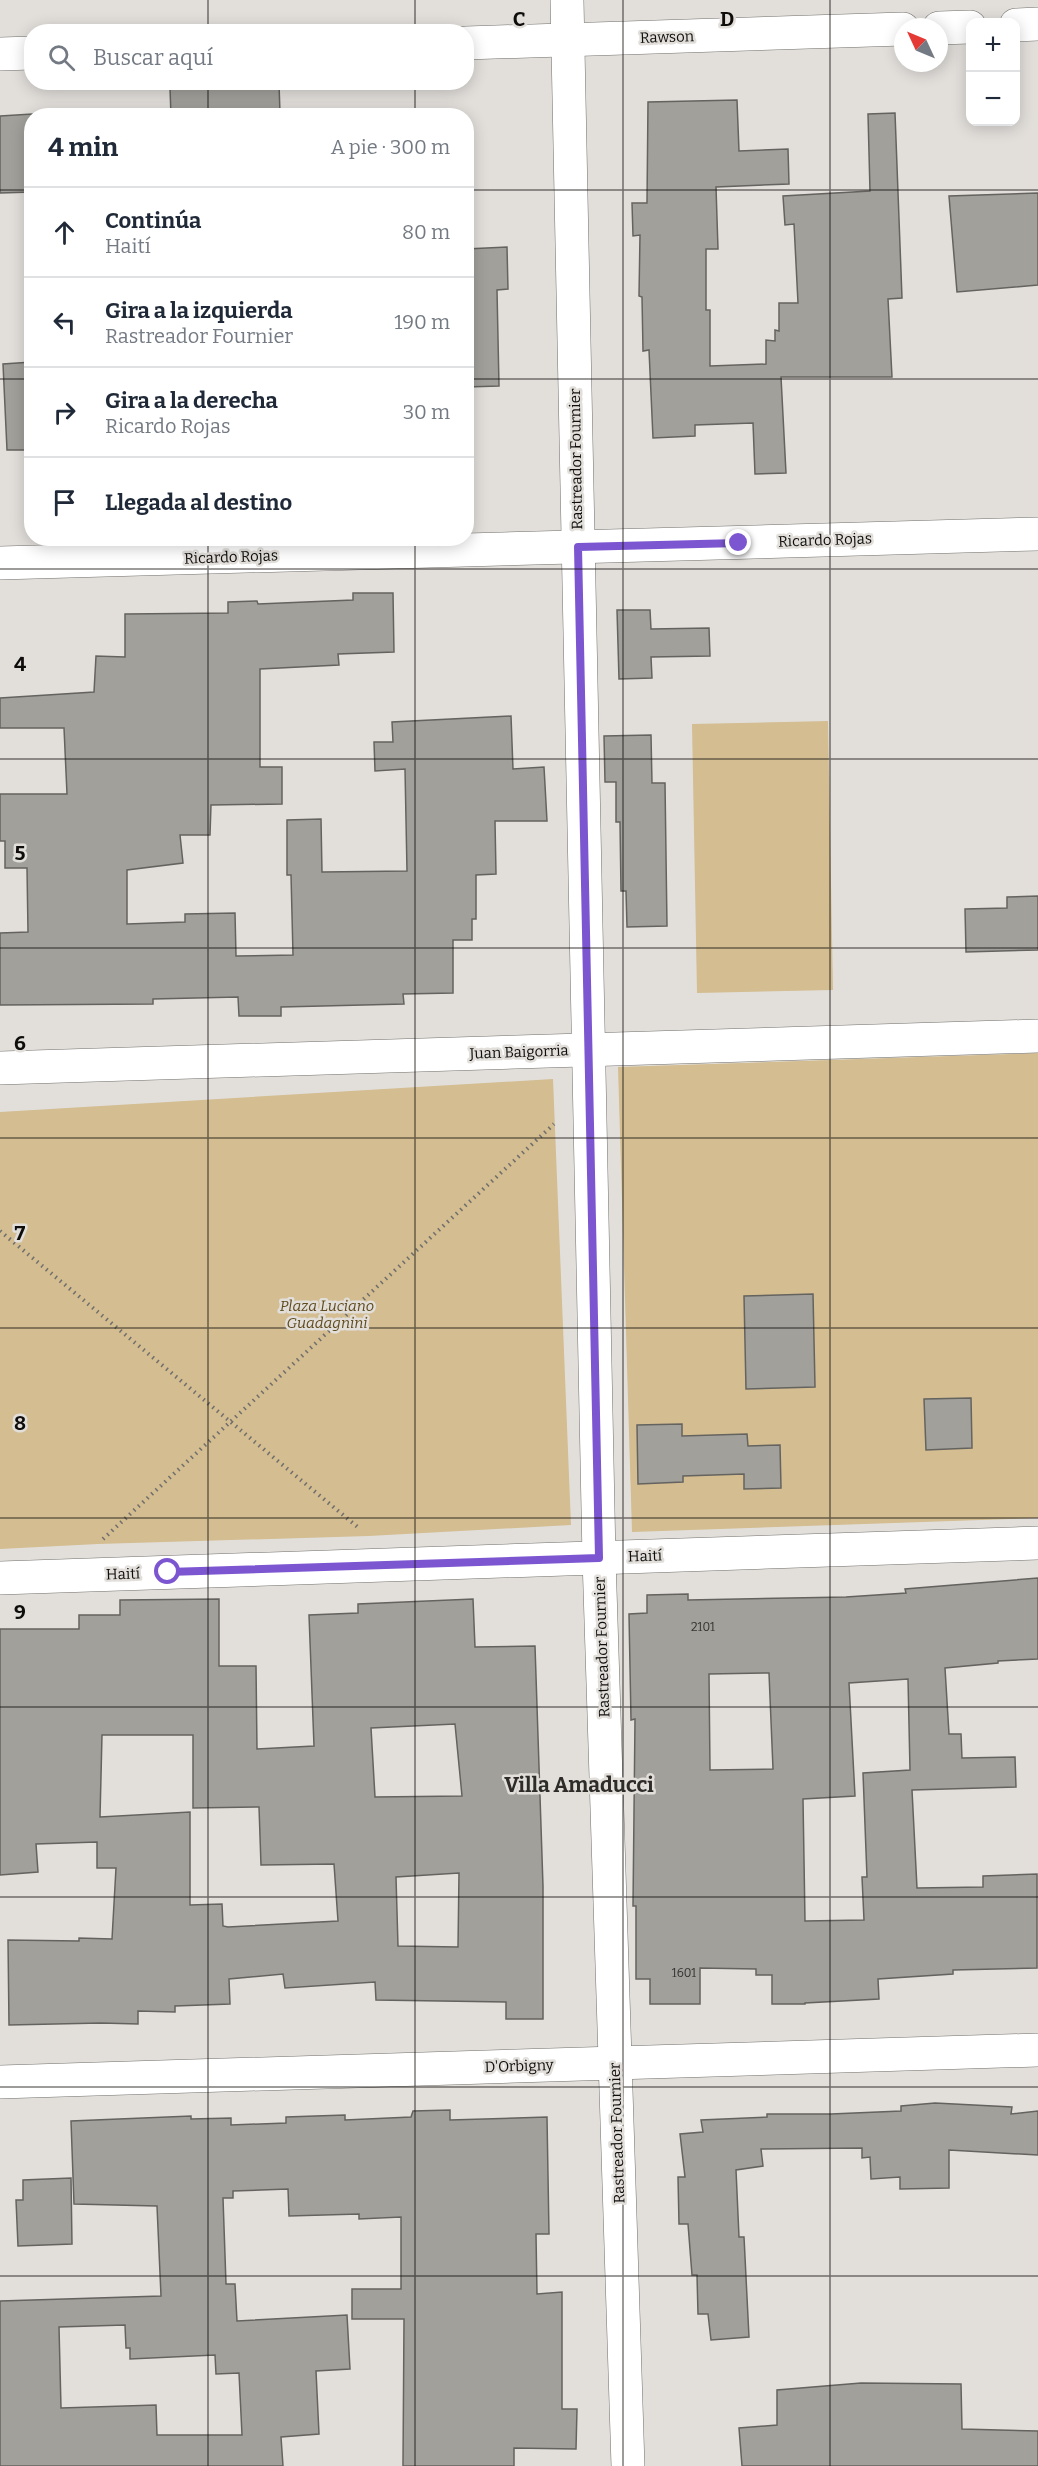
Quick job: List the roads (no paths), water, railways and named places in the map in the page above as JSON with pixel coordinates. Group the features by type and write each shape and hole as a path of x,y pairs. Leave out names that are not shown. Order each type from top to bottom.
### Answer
{"street":[{"name":"Rastreador Fournier","path":"567,0 599,1558 628,2466"},
{"path":"1020,25 1038,24"},
{"path":"948,28 966,27"},
{"name":"Rawson","path":"474,43 894,29"},
{"path":"0,54 24,53"},
{"name":"Ricardo Rojas","path":"0,563 1038,534"},
{"name":"Juan Baigorria","path":"0,1068 1038,1036"},
{"name":"Haití","path":"0,1578 1038,1543"},
{"name":"D'Orbigny","path":"0,2082 1038,2050"}],"district":[{"name":"Villa Amaducci","path":"579,1785"}],"park label":[{"name":"Plaza Luciano Guadagnini","path":"327,1314"}]}
